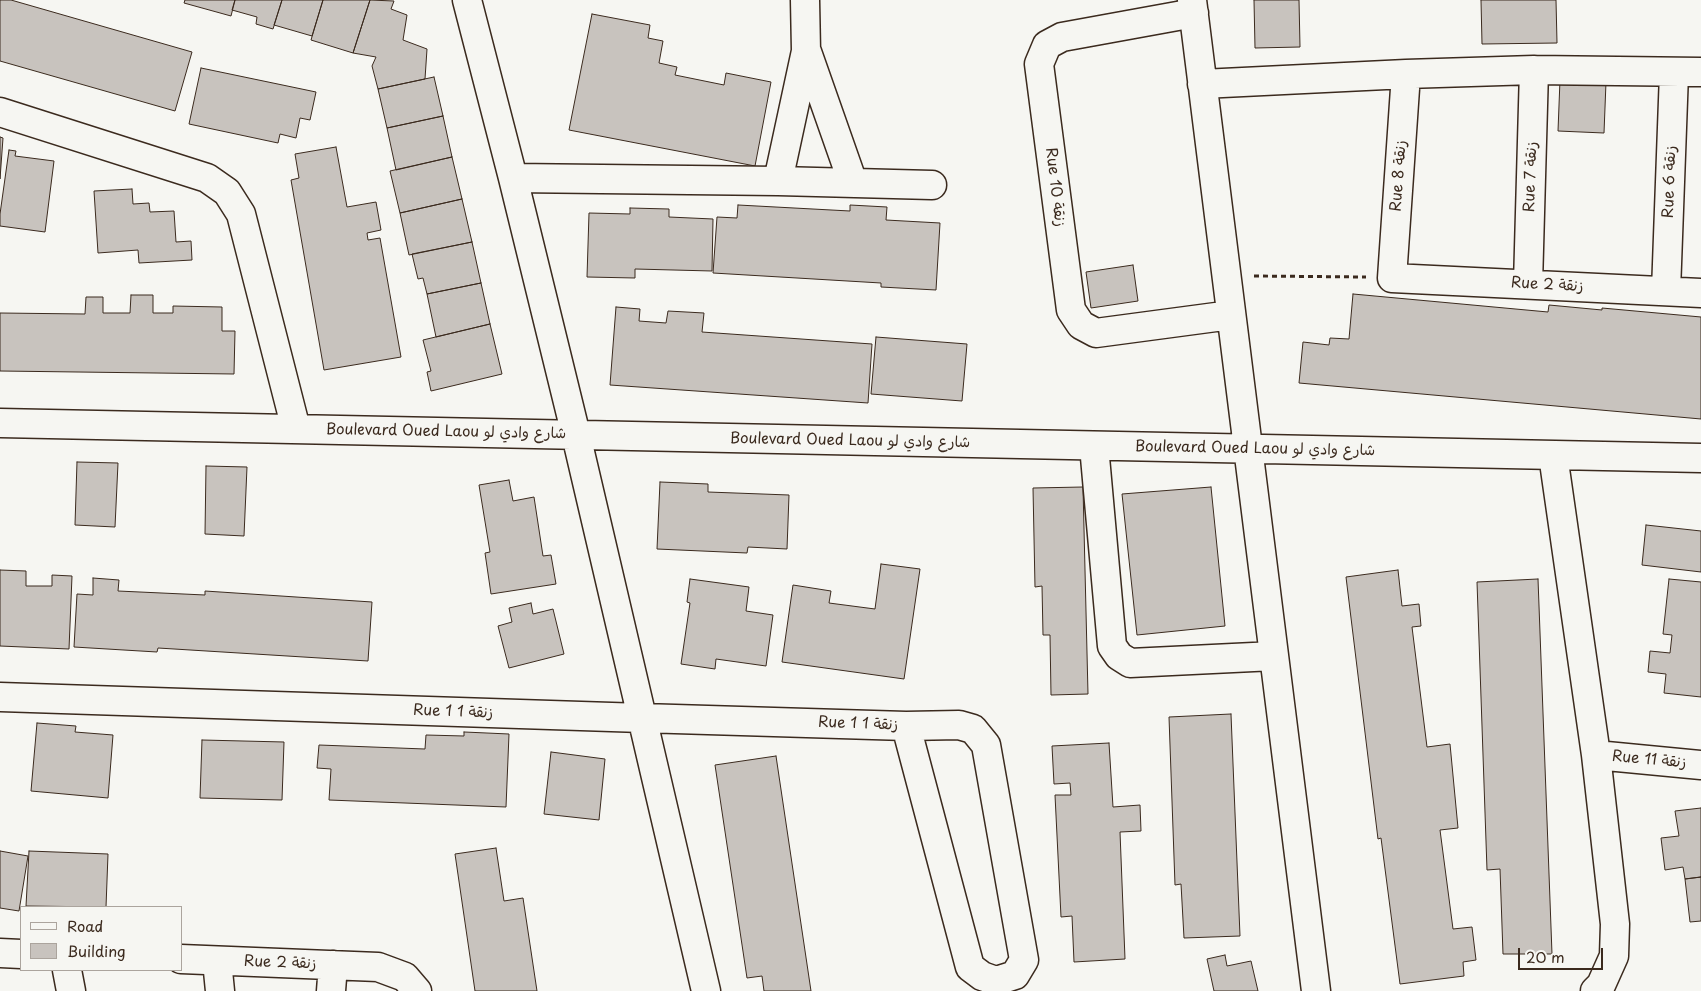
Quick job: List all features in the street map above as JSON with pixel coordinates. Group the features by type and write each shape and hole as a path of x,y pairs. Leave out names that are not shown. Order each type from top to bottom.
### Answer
{"street":[{"path":"466,0 513,178 576,435 706,991"},
{"path":"778,181 806,51 805,0"},
{"path":"1193,7 1316,991"},
{"name":"Rue 10 زنقة","path":"1193,7 1062,37 1047,45 1039,64 1071,310 1081,325 1096,333 1232,315"},
{"path":"806,51 853,183"},
{"path":"1202,84 1534,70 1701,72"},
{"name":"Rue 7 زنقة","path":"1528,284 1534,70"},
{"name":"Rue 6 زنقة","path":"1666,290 1674,73"},
{"name":"Rue 8 زنقة","path":"1392,278 1406,74"},
{"path":"0,112 207,178 227,192 241,214 296,429"},
{"path":"513,178 778,181 932,186"},
{"name":"Rue 2 زنقة","path":"1392,278 1701,293"},
{"name":"Boulevard Oued Laou شارع وادي لو","path":"0,423 1701,458"},
{"path":"1094,446 1112,646 1119,656 1130,663 1274,656"},
{"path":"1553,455 1596,755 1615,924 1614,956 1601,985 1595,991"},
{"name":"Rue 1 زنقة 1","path":"0,697 906,726 959,725 972,729 986,745 1024,960 1015,975 996,981 982,976 970,968 906,726"},
{"name":"Rue 11 زنقة","path":"1596,755 1701,765"},
{"path":"0,953 20,954"},
{"name":"Rue 2 زنقة","path":"182,959 217,961 332,978 378,966 405,977 417,991"},
{"path":"217,961 220,991"},
{"path":"67,971 71,991"}],"path":[{"path":"1226,276 1392,278"}],"building":[{"path":"0,0 11,0 192,52 175,111 0,61"},
{"path":"185,0 235,0 231,16 184,3"},
{"path":"235,0 282,0 273,29 256,24 257,17 232,10"},
{"path":"282,0 323,0 312,36 274,25"},
{"path":"323,0 370,0 353,53 311,40"},
{"path":"370,0 394,1 391,9 407,15 403,40 427,49 425,79 378,89 372,66 376,57 353,53"},
{"path":"1254,0 1299,0 1300,47 1255,48"},
{"path":"1481,0 1556,0 1557,43 1482,44"},
{"path":"592,14 650,25 648,38 663,41 659,63 677,67 675,75 724,85 726,73 771,82 755,166 569,130"},
{"path":"201,68 316,92 310,120 300,118 296,138 280,134 278,143 189,124"},
{"path":"434,77 443,116 387,128 378,89"},
{"path":"1560,80 1606,82 1604,133 1558,131"},
{"path":"443,116 452,157 396,170 387,128"},
{"path":"0,137 3,138 0,179"},
{"path":"336,147 347,207 376,202 381,230 367,233 368,240 380,238 401,357 324,370 291,180 299,178 295,154"},
{"path":"9,150 16,151 15,156 54,161 45,232 0,226"},
{"path":"452,157 462,199 400,213 390,171"},
{"path":"132,189 133,204 149,203 150,212 174,211 176,242 191,241 192,260 139,263 138,250 98,253 94,191"},
{"path":"462,199 472,242 409,255 400,213"},
{"path":"738,205 850,211 850,205 887,207 886,220 940,223 936,290 881,287 881,283 713,273 717,217 737,218"},
{"path":"630,208 669,209 669,217 713,219 712,271 635,269 635,278 587,277 589,213 630,214"},
{"path":"472,242 481,283 427,294 423,278 418,279 412,254"},
{"path":"1133,265 1138,301 1091,308 1086,272"},
{"path":"481,283 490,324 436,337 427,294"},
{"path":"1353,294 1548,312 1549,305 1701,317 1701,419 1299,383 1303,342 1329,345 1330,338 1349,339"},
{"path":"131,295 153,295 153,313 173,313 173,306 222,307 222,331 235,331 234,374 0,371 0,313 85,314 86,297 103,297 103,313 130,313"},
{"path":"616,307 640,309 639,321 666,323 668,311 704,313 702,332 872,344 868,403 610,385"},
{"path":"490,324 502,374 431,391 427,372 431,371 423,340"},
{"path":"876,337 967,344 962,401 871,394"},
{"path":"77,462 118,463 115,527 75,525"},
{"path":"206,466 247,467 244,536 205,534"},
{"path":"509,480 513,501 534,497 543,556 551,555 556,584 491,594 485,553 490,552 479,485"},
{"path":"660,482 708,484 708,492 789,495 787,549 748,547 747,553 657,549"},
{"path":"1083,487 1088,694 1051,695 1050,635 1043,635 1042,586 1035,587 1033,488"},
{"path":"1211,487 1225,626 1137,635 1122,494"},
{"path":"1646,525 1701,531 1701,572 1642,565"},
{"path":"881,564 920,569 904,679 782,662 793,585 831,591 829,603 875,609"},
{"path":"0,570 26,571 26,586 52,586 52,575 72,576 69,649 0,646"},
{"path":"1398,570 1402,606 1419,604 1421,626 1412,627 1427,747 1450,744 1458,828 1440,830 1453,929 1472,927 1476,960 1463,962 1464,976 1400,984 1381,838 1378,839 1346,577"},
{"path":"93,578 119,580 118,591 205,595 205,591 372,602 368,661 158,648 157,652 74,647 77,594 93,595"},
{"path":"690,579 749,587 746,611 773,615 766,666 716,659 715,669 681,664 690,603 687,602"},
{"path":"1538,579 1552,954 1503,954 1500,869 1487,870 1477,582"},
{"path":"1669,579 1701,582 1701,697 1664,693 1666,674 1648,672 1650,651 1670,653 1672,635 1663,634"},
{"path":"531,603 533,614 553,609 564,654 509,668 498,626 512,622 509,608"},
{"path":"1231,714 1240,936 1184,938 1181,884 1175,885 1169,717"},
{"path":"37,723 76,726 75,732 113,735 108,798 31,791"},
{"path":"464,732 509,734 506,807 329,800 331,769 317,768 319,745 425,749 426,735 464,736"},
{"path":"202,740 284,742 282,800 200,798"},
{"path":"1109,743 1113,807 1140,805 1141,831 1120,832 1125,959 1074,962 1072,916 1061,917 1055,795 1071,795 1070,783 1054,784 1052,746"},
{"path":"551,752 605,759 599,820 544,814"},
{"path":"776,756 811,991 764,991 762,976 747,978 715,765"},
{"path":"1701,808 1701,877 1685,879 1683,867 1665,870 1661,838 1679,836 1675,811"},
{"path":"496,848 504,901 523,898 537,991 475,991 455,854"},
{"path":"0,851 28,856 19,911 0,908"},
{"path":"29,851 108,854 106,906 26,906"},
{"path":"1701,877 1701,921 1690,922 1685,879"},
{"path":"1225,955 1227,966 1251,961 1258,991 1214,991 1207,959"}]}
